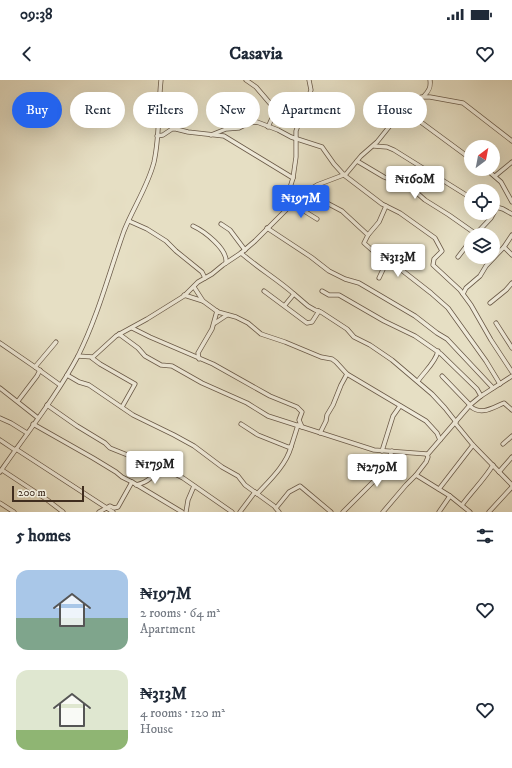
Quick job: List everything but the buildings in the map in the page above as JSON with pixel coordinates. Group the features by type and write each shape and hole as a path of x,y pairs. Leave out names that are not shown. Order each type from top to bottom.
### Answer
{"street":[{"path":"63,512 46,499 1,471 67,375 78,356 98,311 121,240 147,181 154,161 161,80"},
{"path":"246,80 256,86 268,101"},
{"path":"288,208 293,178 296,131 311,90 309,80"},
{"path":"427,92 431,86 430,80"},
{"path":"427,97 463,103 512,141"},
{"path":"211,135 226,129 239,128 252,122 261,123 268,126"},
{"path":"427,126 464,154"},
{"path":"273,128 291,137 322,148 344,174 386,206 400,213 436,239 442,251 434,259 433,265 463,294 512,372"},
{"path":"92,358 118,334 132,328 184,295 198,282 212,274 245,250 306,192 317,185 344,174 374,146 388,128"},
{"path":"157,136 163,135 172,129 176,129 226,137 293,178"},
{"path":"374,146 387,147 394,150 464,194"},
{"path":"357,161 384,177 404,185 466,228"},
{"path":"500,172 512,162"},
{"path":"495,176 501,182 512,202"},
{"path":"306,192 342,211 368,235"},
{"path":"293,204 317,220"},
{"path":"386,206 379,222 368,235 364,243 375,253 399,268 432,293 448,308 486,361 500,384"},
{"path":"500,208 512,214"},
{"path":"481,228 488,220"},
{"path":"129,221 147,229 166,241 202,272 205,278"},
{"path":"221,224 230,230 245,250"},
{"path":"193,226 203,232 223,251 228,261"},
{"path":"267,228 311,257 329,271 359,284 414,316 448,339 493,388"},
{"path":"463,294 466,288 480,276 486,266 504,247 512,235"},
{"path":"504,247 512,255"},
{"path":"458,257 464,249"},
{"path":"241,253 249,261 277,279 308,306 321,312 347,329 354,337 370,344 386,355 418,381 445,408 473,445 512,486 490,512"},
{"path":"379,278 387,261"},
{"path":"490,303 512,283"},
{"path":"194,287 203,301"},
{"path":"264,291 308,323 312,322 319,311"},
{"path":"322,291 329,295 339,295 384,321 408,332 439,354 477,389 481,396"},
{"path":"285,305 294,294"},
{"path":"184,295 203,301 217,311 248,323 261,334 321,357 332,359 347,374 426,421 437,433 440,440"},
{"path":"199,359 198,352 207,339 214,324 217,311"},
{"path":"214,324 227,315"},
{"path":"496,323 512,348"},
{"path":"132,328 213,364 270,396 297,407 302,412 299,420 300,426 289,448 287,457 275,474 240,512"},
{"path":"118,334 138,348 145,356 161,365 172,366 202,383 247,403 268,416 374,450 427,455"},
{"path":"35,367 56,342"},
{"path":"0,343 60,385"},
{"path":"418,381 439,354"},
{"path":"78,356 92,358 135,384 122,407"},
{"path":"18,401 40,370"},
{"path":"320,433 347,374"},
{"path":"67,375 79,382 89,385 133,415 194,446 222,467 238,476 243,483 276,508 279,512"},
{"path":"442,376 470,406 477,410 483,411 504,403 512,410"},
{"path":"383,512 406,485 416,476 426,462 427,455 470,406 481,396 512,376"},
{"path":"0,388 38,418"},
{"path":"46,405 105,443 110,448 135,458 145,460 183,478 232,512"},
{"path":"382,451 393,416 400,406"},
{"path":"0,418 27,433"},
{"path":"33,424 114,470 122,478 136,484 182,512"},
{"path":"241,424 258,435 289,448"},
{"path":"437,433 444,436"},
{"path":"503,444 512,436"},
{"path":"0,440 113,512"},
{"path":"439,489 473,445"},
{"path":"343,512 381,474 392,451"},
{"path":"500,472 512,457"},
{"path":"462,505 474,488 486,476 493,465"},
{"path":"136,484 150,480 158,466"},
{"path":"416,476 450,496 470,512"},
{"path":"99,512 105,507 118,507 132,482"},
{"path":"186,512 188,500 194,486"},
{"path":"276,508 289,492 300,486 332,512"},
{"path":"439,512 450,496"},
{"path":"0,503 14,512"}]}
